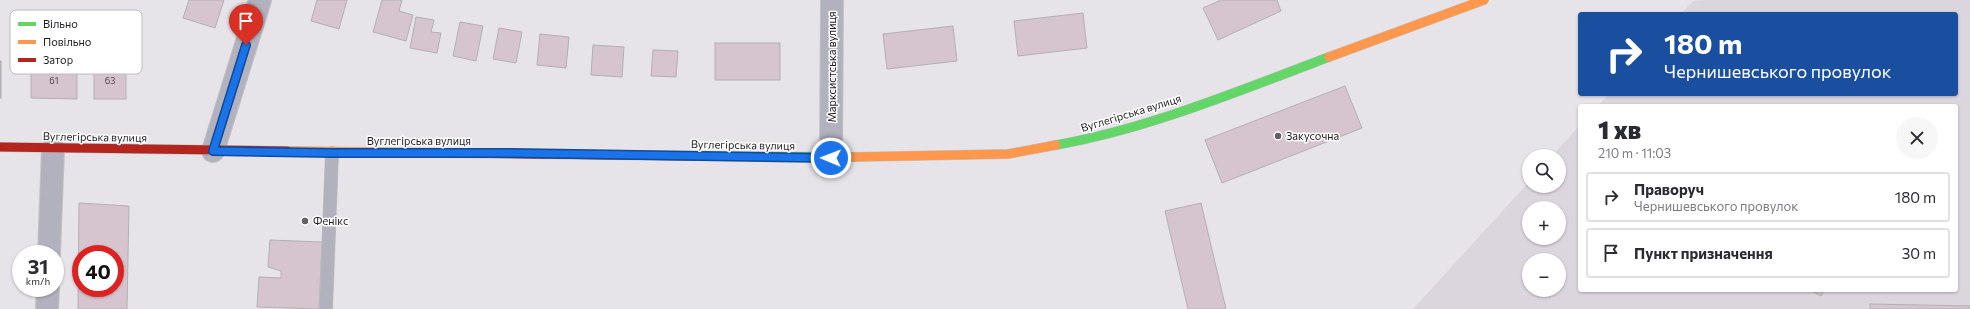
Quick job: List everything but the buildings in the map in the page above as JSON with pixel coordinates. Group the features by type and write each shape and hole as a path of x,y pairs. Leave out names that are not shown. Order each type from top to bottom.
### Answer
{"street":[{"path":"213,151 260,0"},
{"name":"Марксистська вулиця","path":"831,158 832,0"},
{"name":"Вуглегірська вулиця","path":"0,147 332,153 511,153 831,158 1008,154 1092,139 1204,103 1484,0"},
{"path":"49,245 53,149"},
{"path":"47,309 48,297"}],"lane":[{"path":"326,309 332,153"}],"shaded area":[{"path":"1705,0 1970,0 1970,309 1413,309 1522,190 1522,193 1566,193 1566,149 1558,149 1578,127 1578,292 1958,292 1958,104 1600,104 1607,96 1958,96 1958,12 1683,12 1693,1"}],"traffic: fast":[{"path":"1056,145 1091,138 1160,119 1329,57"},
{"path":"695,156 854,157"}],"traffic: slow":[{"path":"1329,57 1484,0"},
{"path":"854,157 1008,154 1056,145"},
{"path":"287,151 446,153"}],"traffic: jam":[{"path":"0,147 287,151"},
{"path":"446,153 695,156"}],"place":[{"name":"Закусочна","path":"1278,136"},
{"name":"Фенікс","path":"305,221"}],"route":[{"path":"246,45 213,151 332,153 511,153 831,158"}]}
